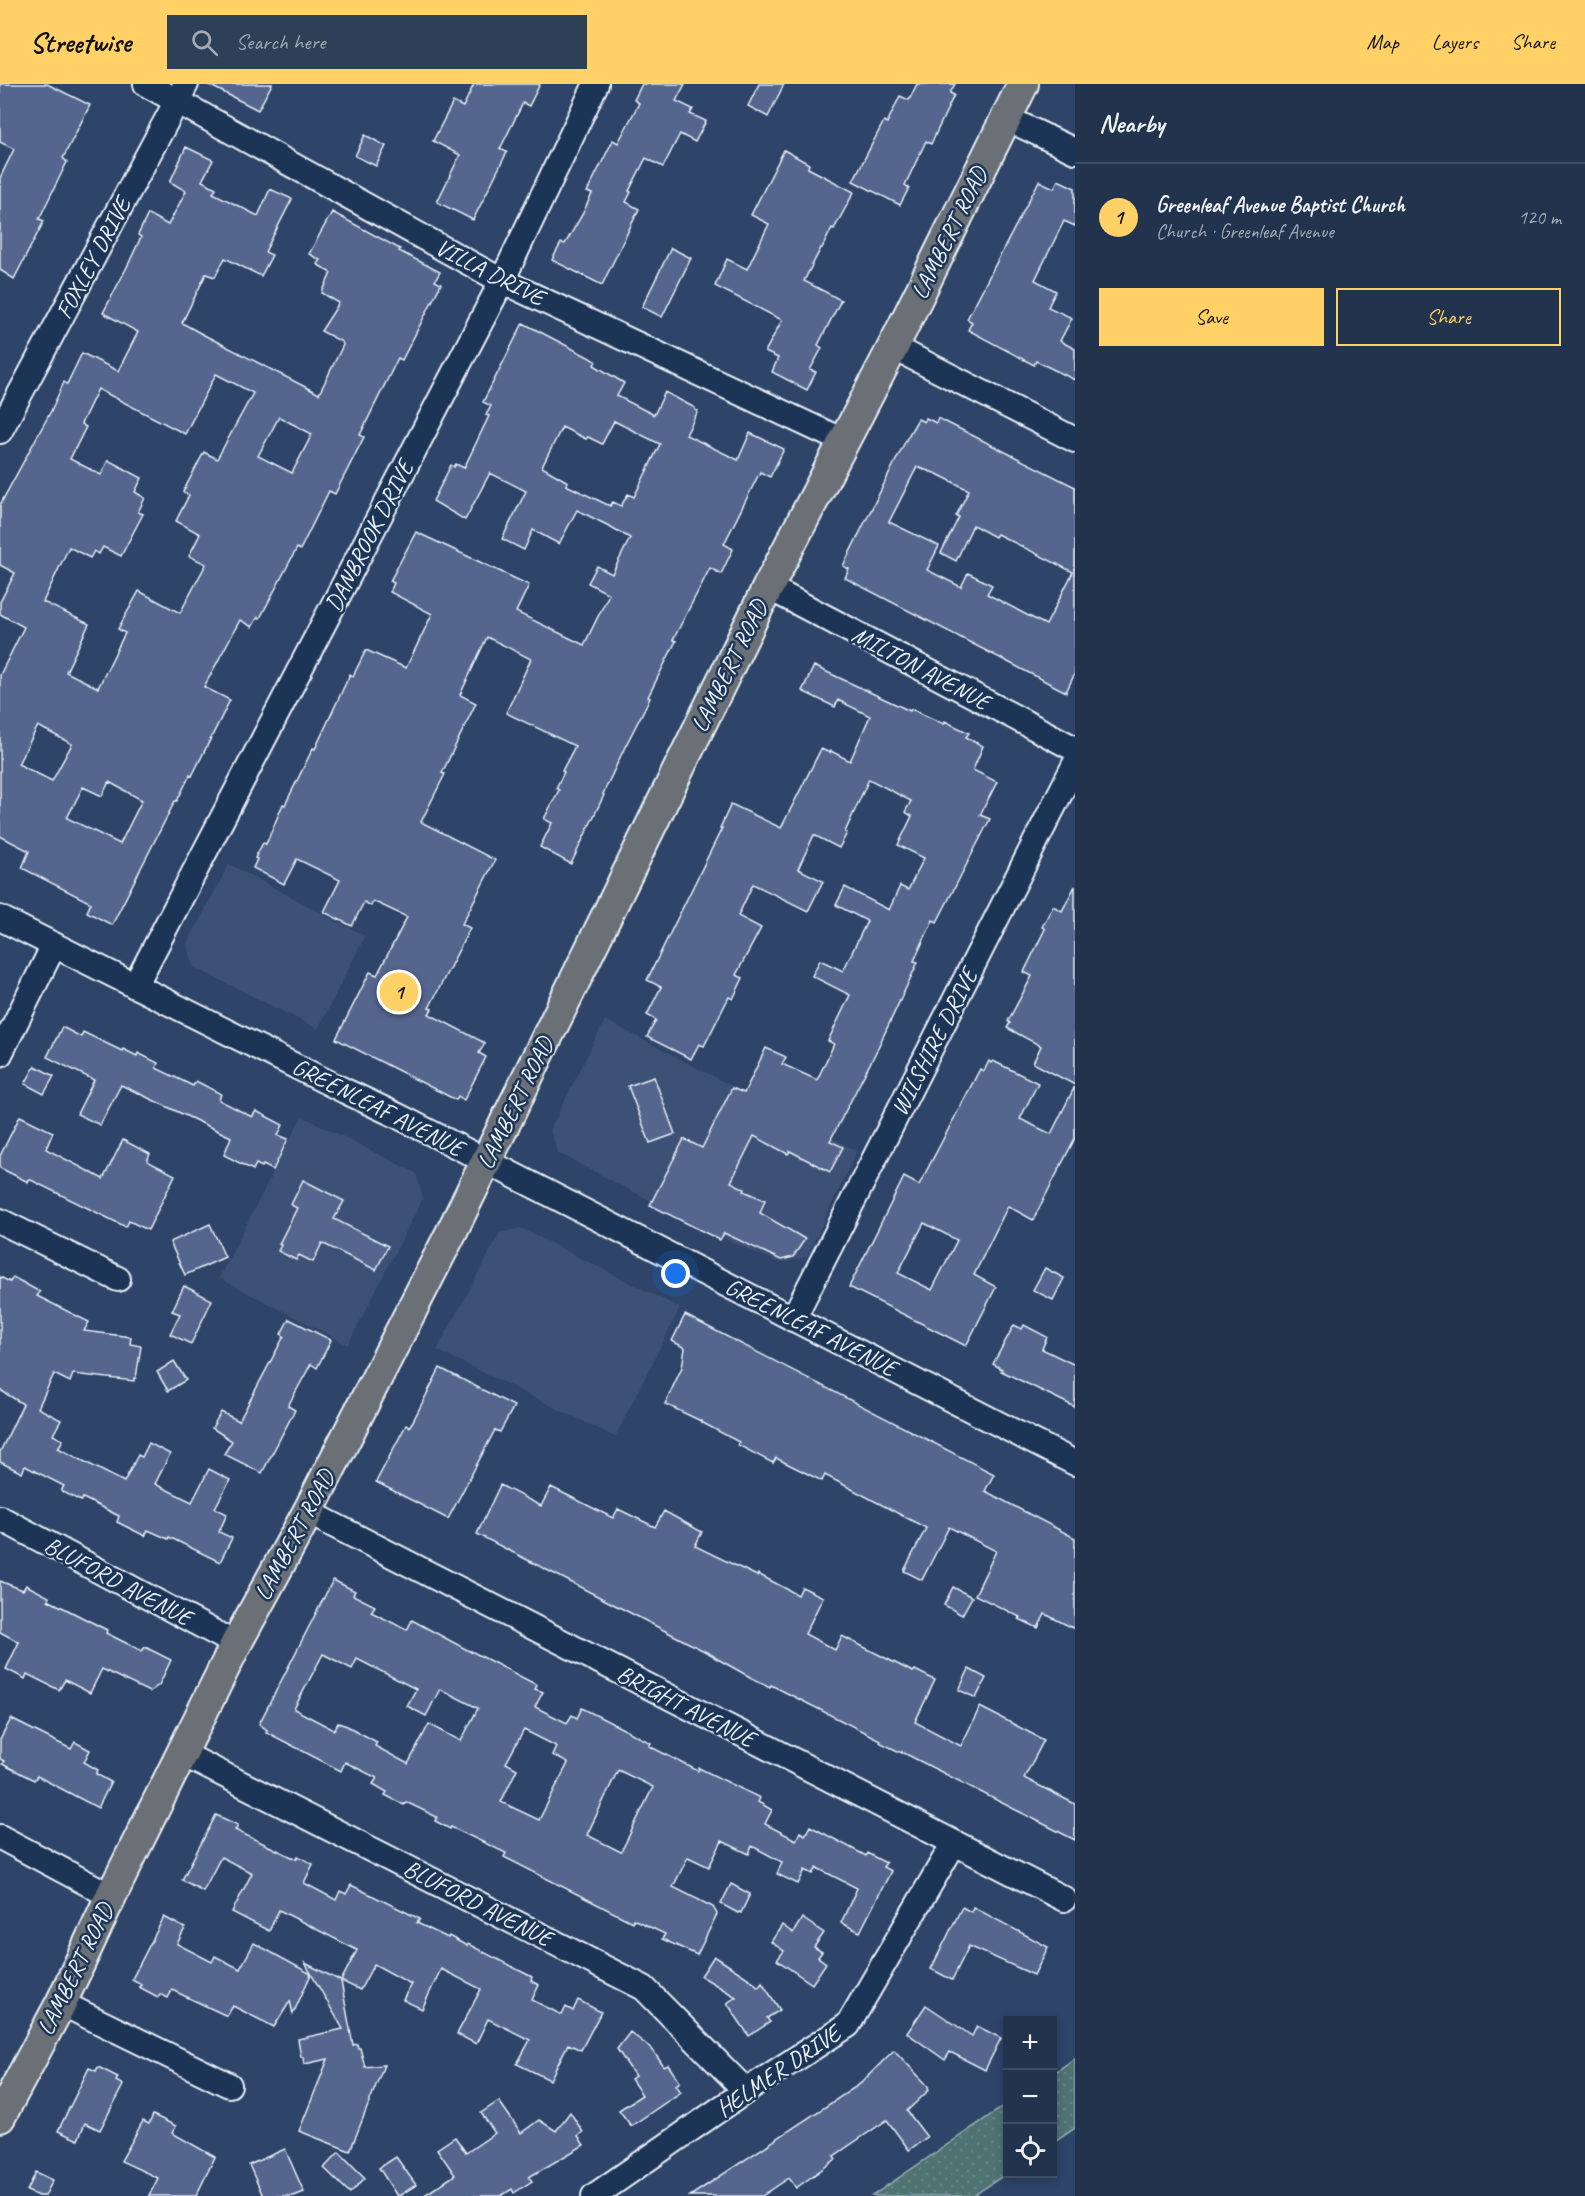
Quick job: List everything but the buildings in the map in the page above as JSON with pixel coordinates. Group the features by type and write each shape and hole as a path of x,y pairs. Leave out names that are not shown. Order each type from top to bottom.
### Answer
{"main road":[{"name":"LAMBERT ROAD","path":"0,2117 61,2003 111,1896 236,1644 308,1512 487,1161 768,586 893,347 1023,84"}],"street":[{"name":"VILLA DRIVE","path":"146,84 182,92 502,281 843,441"},
{"name":"DANBROOK DRIVE","path":"135,986 502,281 596,84"},
{"name":"FOXLEY DRIVE","path":"0,431 182,92"},
{"path":"1006,118 1075,151"},
{"path":"893,347 1075,440"},
{"name":"MILTON AVENUE","path":"768,586 1075,748"},
{"name":"WILSHIRE DRIVE","path":"793,1319 1075,764"},
{"name":"GREENLEAF AVENUE","path":"0,918 487,1161 1075,1463"},
{"path":"0,1054 54,945"},
{"path":"0,1221 118,1279"},
{"name":"BRIGHT AVENUE","path":"308,1512 1064,1899"},
{"name":"BLUFORD AVENUE","path":"0,1518 236,1644"},
{"name":"BLUFORD AVENUE","path":"182,1753 644,1988 746,2091"},
{"path":"0,1837 111,1896"},
{"name":"HELMER DRIVE","path":"594,2196 746,2091 848,2025 954,1843"},
{"path":"61,2003 229,2085"}],"shaded area":[{"path":"229,864 365,936 318,1029 194,967 187,944"},
{"path":"605,1020 857,1151 807,1257 780,1263 727,1240 558,1153 550,1130"},
{"path":"302,1116 416,1173 423,1198 348,1345 219,1278"},
{"path":"521,1228 680,1308 615,1437 437,1350 500,1233"}],"green space":[{"path":"1075,2058 1075,2128 1057,2140 1057,2124 1057,2071"},
{"path":"1003,2107 1003,2176 973,2196 872,2196"}],"place":[{"name":"Greenleaf Avenue Baptist Church","path":"399,992"}]}
